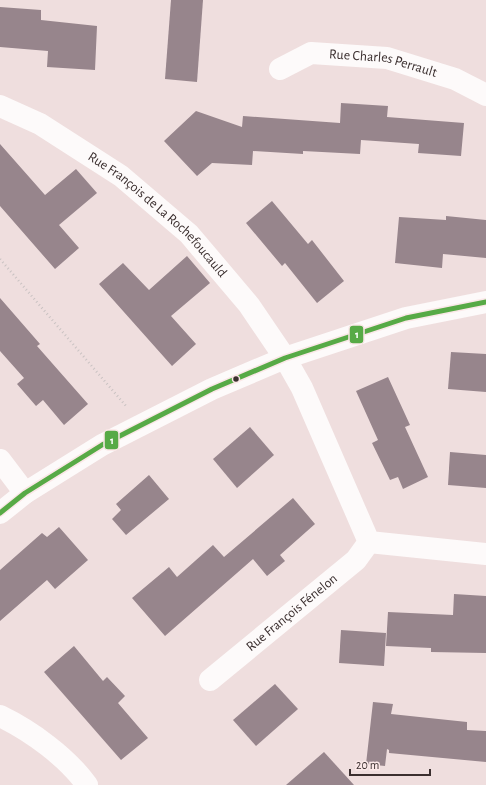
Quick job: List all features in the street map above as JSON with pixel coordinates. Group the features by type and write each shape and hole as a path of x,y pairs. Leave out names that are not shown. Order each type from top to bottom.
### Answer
{"street":[{"name":"Rue Charles Perrault","path":"280,68 311,53 387,58 455,79 486,95"},
{"name":"Rue François de La Rochefoucauld","path":"0,106 40,124 121,176 189,234 249,305 285,358"},
{"path":"0,513 25,493 102,445 212,389 285,358 406,318 486,302"},
{"path":"285,358 302,388 369,542 486,554"},
{"path":"0,460 25,493"},
{"name":"Rue François Fénelon","path":"210,680 356,560 369,542"},
{"path":"0,716 45,743 82,778 87,785"}],"path":[{"path":"0,259 142,425"}],"building":[{"path":"171,0 203,0 197,82 165,79"},
{"path":"0,7 41,10 41,20 97,26 95,70 47,67 48,51 0,47"},
{"path":"341,103 388,106 387,117 464,123 461,156 418,153 419,144 361,140 360,154 303,151 303,154 253,151 252,165 212,163 197,176 164,141 196,111 242,127 243,116 340,123"},
{"path":"0,144 45,195 76,169 97,193 59,225 79,248 55,269 0,206"},
{"path":"272,201 308,244 312,240 344,281 317,303 285,263 282,266 246,223"},
{"path":"446,216 486,220 486,258 443,254 442,268 395,263 399,217 446,220"},
{"path":"187,256 210,283 171,316 196,344 172,366 99,284 123,263 149,290"},
{"path":"0,298 40,344 37,346 88,404 64,425 43,400 36,406 17,384 24,378 0,351"},
{"path":"451,352 486,354 486,392 448,389"},
{"path":"388,377 410,425 405,427 428,477 403,489 398,477 390,480 372,443 378,440 356,391"},
{"path":"250,427 274,455 237,488 213,459"},
{"path":"450,452 486,455 486,488 448,485"},
{"path":"149,475 169,499 126,535 112,519 121,510 116,504"},
{"path":"293,498 315,524 280,555 285,561 267,576 253,559 165,636 132,598 169,567 177,577 213,545 224,557"},
{"path":"59,527 88,560 55,589 47,580 0,621 0,570 42,533 47,537"},
{"path":"454,594 486,596 486,653 431,652 431,648 386,646 388,612 453,615"},
{"path":"341,630 386,633 384,666 339,663"},
{"path":"74,646 103,681 107,677 125,696 118,703 148,738 121,760 44,672"},
{"path":"275,684 298,709 256,746 233,720"},
{"path":"373,702 393,704 391,714 467,722 467,730 486,731 486,762 389,753 389,750 387,749 385,766 366,764"},
{"path":"324,752 354,785 286,785"}],"transit line":[{"name":"1","path":"0,513 25,493 102,445 212,389 285,358 406,318 486,302"}]}
